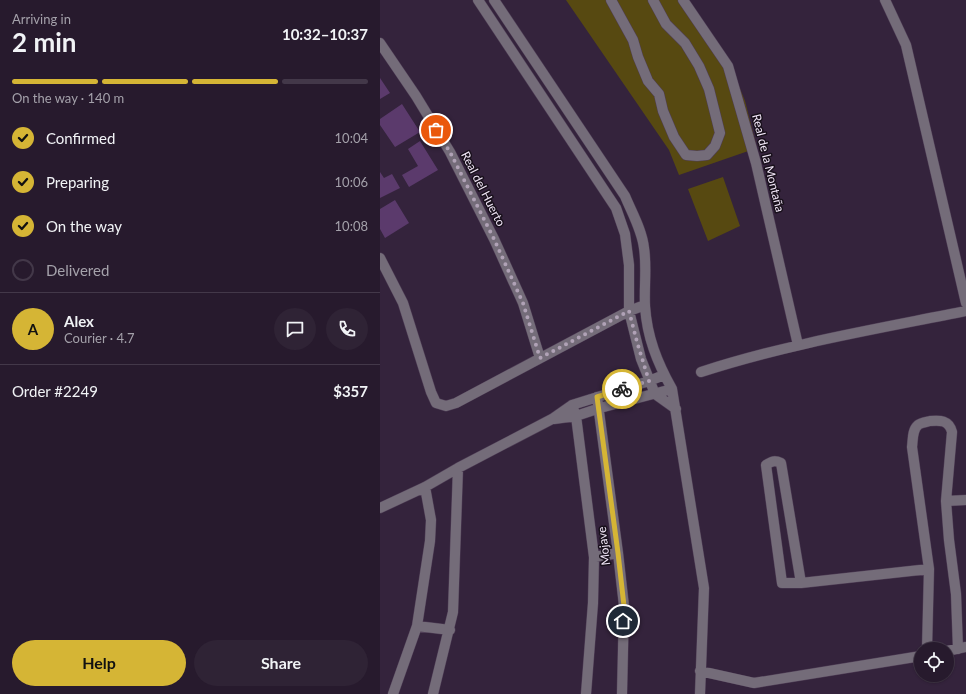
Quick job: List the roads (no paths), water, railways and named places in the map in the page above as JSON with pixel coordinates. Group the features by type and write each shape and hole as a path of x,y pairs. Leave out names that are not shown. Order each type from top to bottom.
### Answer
{"street":[{"path":"478,0 616,208 625,234 629,266 629,311 637,342 649,381 655,394 676,409"},
{"path":"494,0 625,196 638,225 644,247 646,275 645,305 648,327 652,348 672,389 704,588 700,694"},
{"path":"611,0 633,40 648,81 659,94 663,111 674,137 686,155 707,155 715,146 720,133 709,89 699,66 685,43 666,24 653,0"},
{"name":"Real de la Montaña","path":"683,0 728,66 756,163 798,346"},
{"path":"885,0 906,45 966,303"},
{"name":"Real del Huerto","path":"380,43 416,96 450,152 523,303 540,358"},
{"path":"514,55 526,46"},
{"path":"380,258 403,303 431,392 436,403 446,406 456,403 629,311 645,305"},
{"path":"701,372 798,346 966,311"},
{"path":"380,508 425,487 552,419 572,405 649,381 664,374"},
{"path":"552,419 576,416 600,408 672,389"},
{"name":"Mojave","path":"597,397 600,408 624,606 622,694"},
{"name":"Mojave","path":"572,405 576,416 594,557 593,604 586,694"},
{"path":"927,642 929,569 912,447 913,432 918,425 940,420 951,426 952,432 946,501 949,540 962,648"},
{"path":"801,583 781,463 772,461 766,465 782,583 801,583 929,569"},
{"path":"432,694 450,630 453,612 458,468"},
{"path":"393,694 417,626 430,541 431,520 425,487"},
{"path":"946,501 966,500"},
{"path":"594,557 618,553"},
{"path":"417,626 450,630"},
{"path":"700,671 754,683 914,657"}]}
